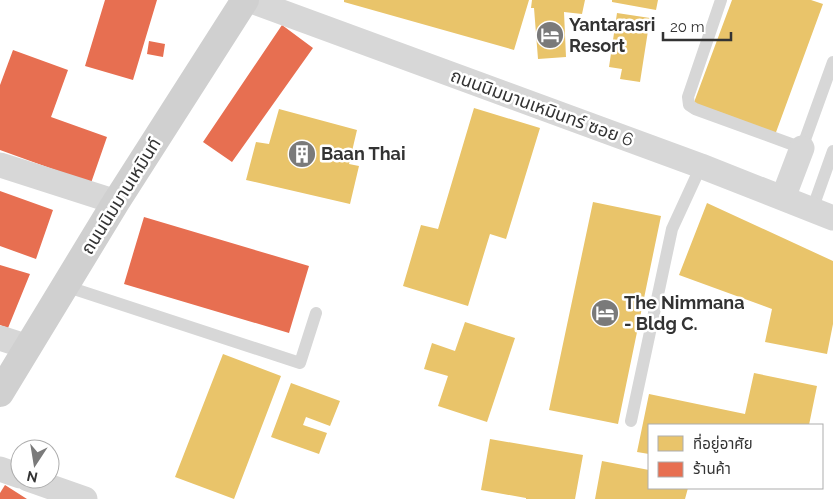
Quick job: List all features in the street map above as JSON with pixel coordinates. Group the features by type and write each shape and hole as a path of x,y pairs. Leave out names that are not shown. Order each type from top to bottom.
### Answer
{"main road":[{"name":"ถนนนิมมานเหมินท์","path":"0,394 116,202 245,0"}],"street":[{"name":"ถนนนิมมานเหมินทร์ ซอย 6","path":"249,0 701,166 822,214"},
{"path":"783,198 802,148"},
{"path":"0,165 116,202"},
{"path":"0,338 28,347"},
{"path":"56,489 82,498"}],"lane":[{"path":"721,0 688,97 688,105 695,109 802,148 833,62"},
{"path":"822,214 833,151"},
{"path":"631,421 672,229 701,166"},
{"path":"65,286 300,363 316,313"}],"building: ที่อยู่อาศัย":[{"path":"344,0 529,0 514,50 344,2"},
{"name":"Yantarasri Resort","path":"532,0 585,0 582,14 564,12 566,57 538,59 534,8 531,8"},
{"path":"612,0 658,0 656,10 612,2"},
{"path":"732,0 811,0 823,4 775,135 693,105"},
{"path":"617,13 650,18 640,82 620,79 622,69 609,67"},
{"path":"474,108 540,128 506,239 490,234 468,306 403,286 421,225 438,229"},
{"name":"Baan Thai","path":"279,109 357,130 349,164 359,166 350,204 246,180 256,142 269,144"},
{"name":"The Nimmana - Bldg C.","path":"593,202 661,216 618,424 549,410"},
{"path":"707,203 833,261 833,324 827,354 765,342 772,309 679,275"},
{"path":"465,322 515,338 487,422 438,406 448,376 424,369 432,343 455,351"},
{"path":"223,354 281,376 234,499 175,477"},
{"path":"754,373 817,386 809,424 648,424 648,454 637,452 649,394 745,414"},
{"path":"291,383 340,401 330,426 306,417 303,425 327,433 319,454 271,437"},
{"path":"490,439 583,455 575,499 526,499 481,490"},
{"path":"602,461 648,470 648,489 688,489 685,499 595,499"}],"building: ร้านค้า":[{"path":"105,0 157,0 133,80 85,66"},
{"path":"282,25 313,48 232,162 203,142"},
{"path":"149,41 165,44 163,57 147,54"},
{"path":"13,50 68,70 51,117 107,137 91,183 0,150 0,85"},
{"path":"0,191 53,210 36,259 0,246"},
{"path":"144,217 309,266 289,333 124,284"},
{"path":"0,265 30,274 8,328 0,325"},
{"path":"5,485 27,499 0,499 0,493"}],"place":[{"name":"Yantarasri Resort","path":"550,35"},
{"name":"Baan Thai","path":"302,154"},
{"name":"The Nimmana - Bldg C.","path":"605,313"}]}
